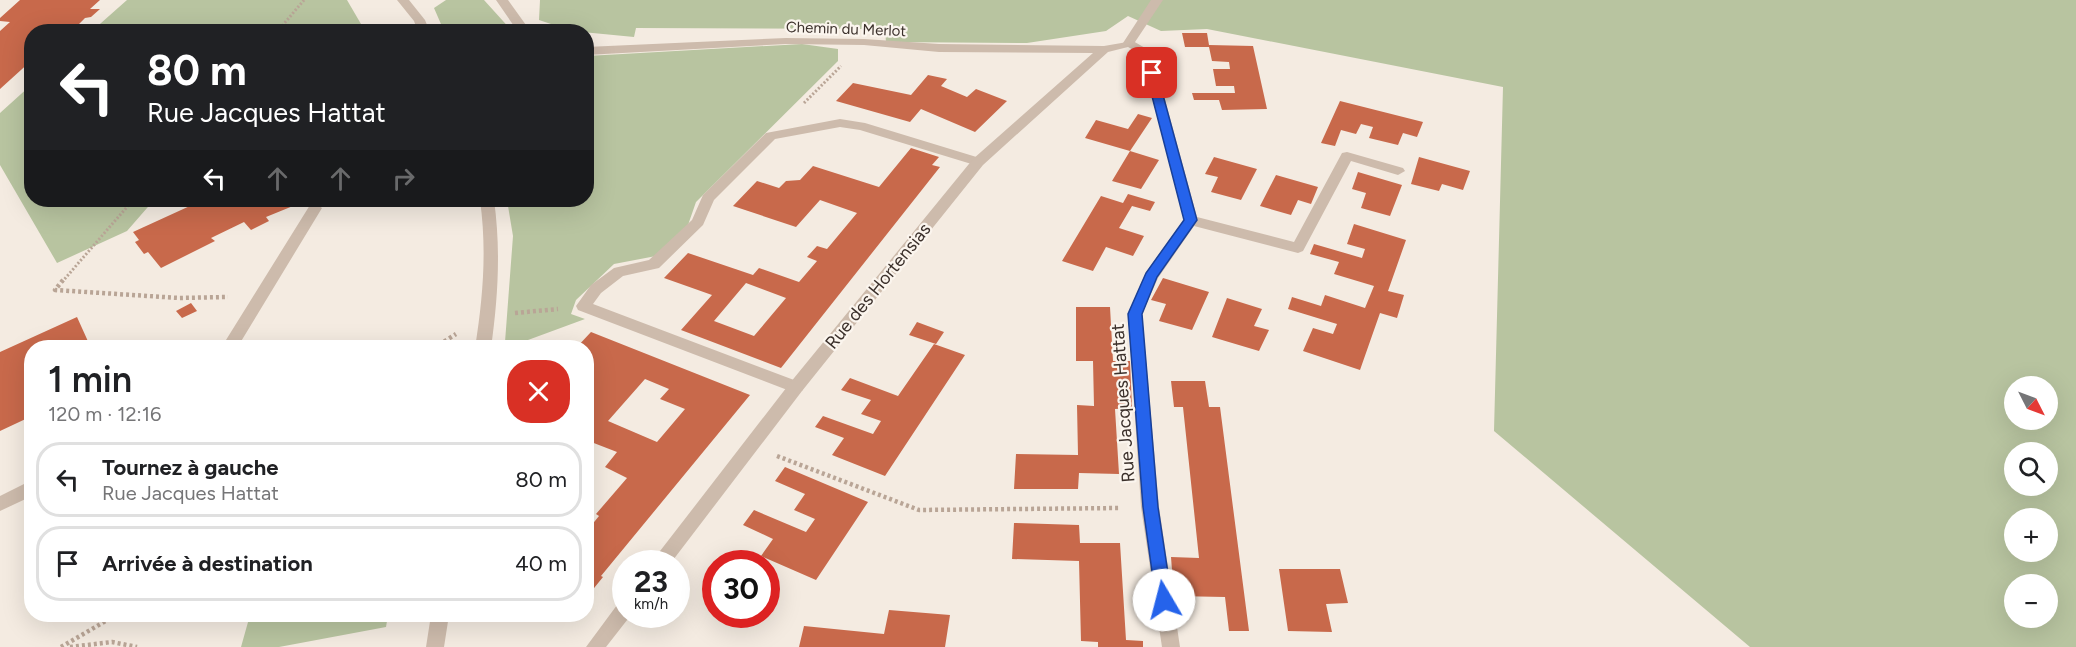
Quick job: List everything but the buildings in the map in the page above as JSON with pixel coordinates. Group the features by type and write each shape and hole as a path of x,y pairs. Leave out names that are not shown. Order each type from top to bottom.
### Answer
{"street":[{"path":"403,0 421,24"},
{"path":"502,0 518,24"},
{"path":"1157,0 1129,43 1146,52 1191,220 1298,248 1347,156 1398,171"},
{"name":"Chemin du Merlot","path":"594,51 786,41 864,42 939,48 1104,50"},
{"name":"Rue des Hortensias","path":"670,550 796,387 978,162 1104,50 1129,43"},
{"path":"796,387 584,306 596,289 619,272 654,264 698,222 708,198 771,136 840,123 861,126 978,162"},
{"path":"484,340 493,235 488,207"},
{"path":"234,340 315,208"},
{"name":"Rue Jacques Hattat","path":"1171,647 1150,507 1135,314 1151,276 1191,220"},
{"path":"0,504 24,491"},
{"path":"435,647 439,622"},
{"path":"595,647 612,625"}],"path":[{"path":"284,24 304,0"},
{"path":"771,136 864,42"},
{"path":"127,207 55,290 179,298 261,296"},
{"path":"509,313 584,306"},
{"path":"750,447 919,510 1150,507"},
{"path":"61,647 104,622"},
{"path":"70,647 112,642 136,647"}],"green space":[{"path":"127,0 347,0 361,24 100,24"},
{"path":"446,0 484,0 506,24 441,24 434,8"},
{"path":"540,0 2076,0 2076,647 1750,647 1494,431 1503,87 1207,29 1161,31 1128,16 1106,31 1027,43 886,42 885,29 636,28 634,37 594,33 594,24 551,24 539,20"},
{"path":"802,44 838,49 838,61 696,202 688,225 656,256 614,264 576,300 571,314 585,319 528,340 505,340 513,236 508,207 594,207 594,56"},
{"path":"24,91 24,206 0,165 0,113"},
{"path":"24,207 148,207 127,231 57,263"},
{"path":"248,622 387,622 386,627 279,647 241,647"}],"route":[{"path":"1152,73 1191,220 1151,276 1135,314 1150,507 1164,600"}]}
